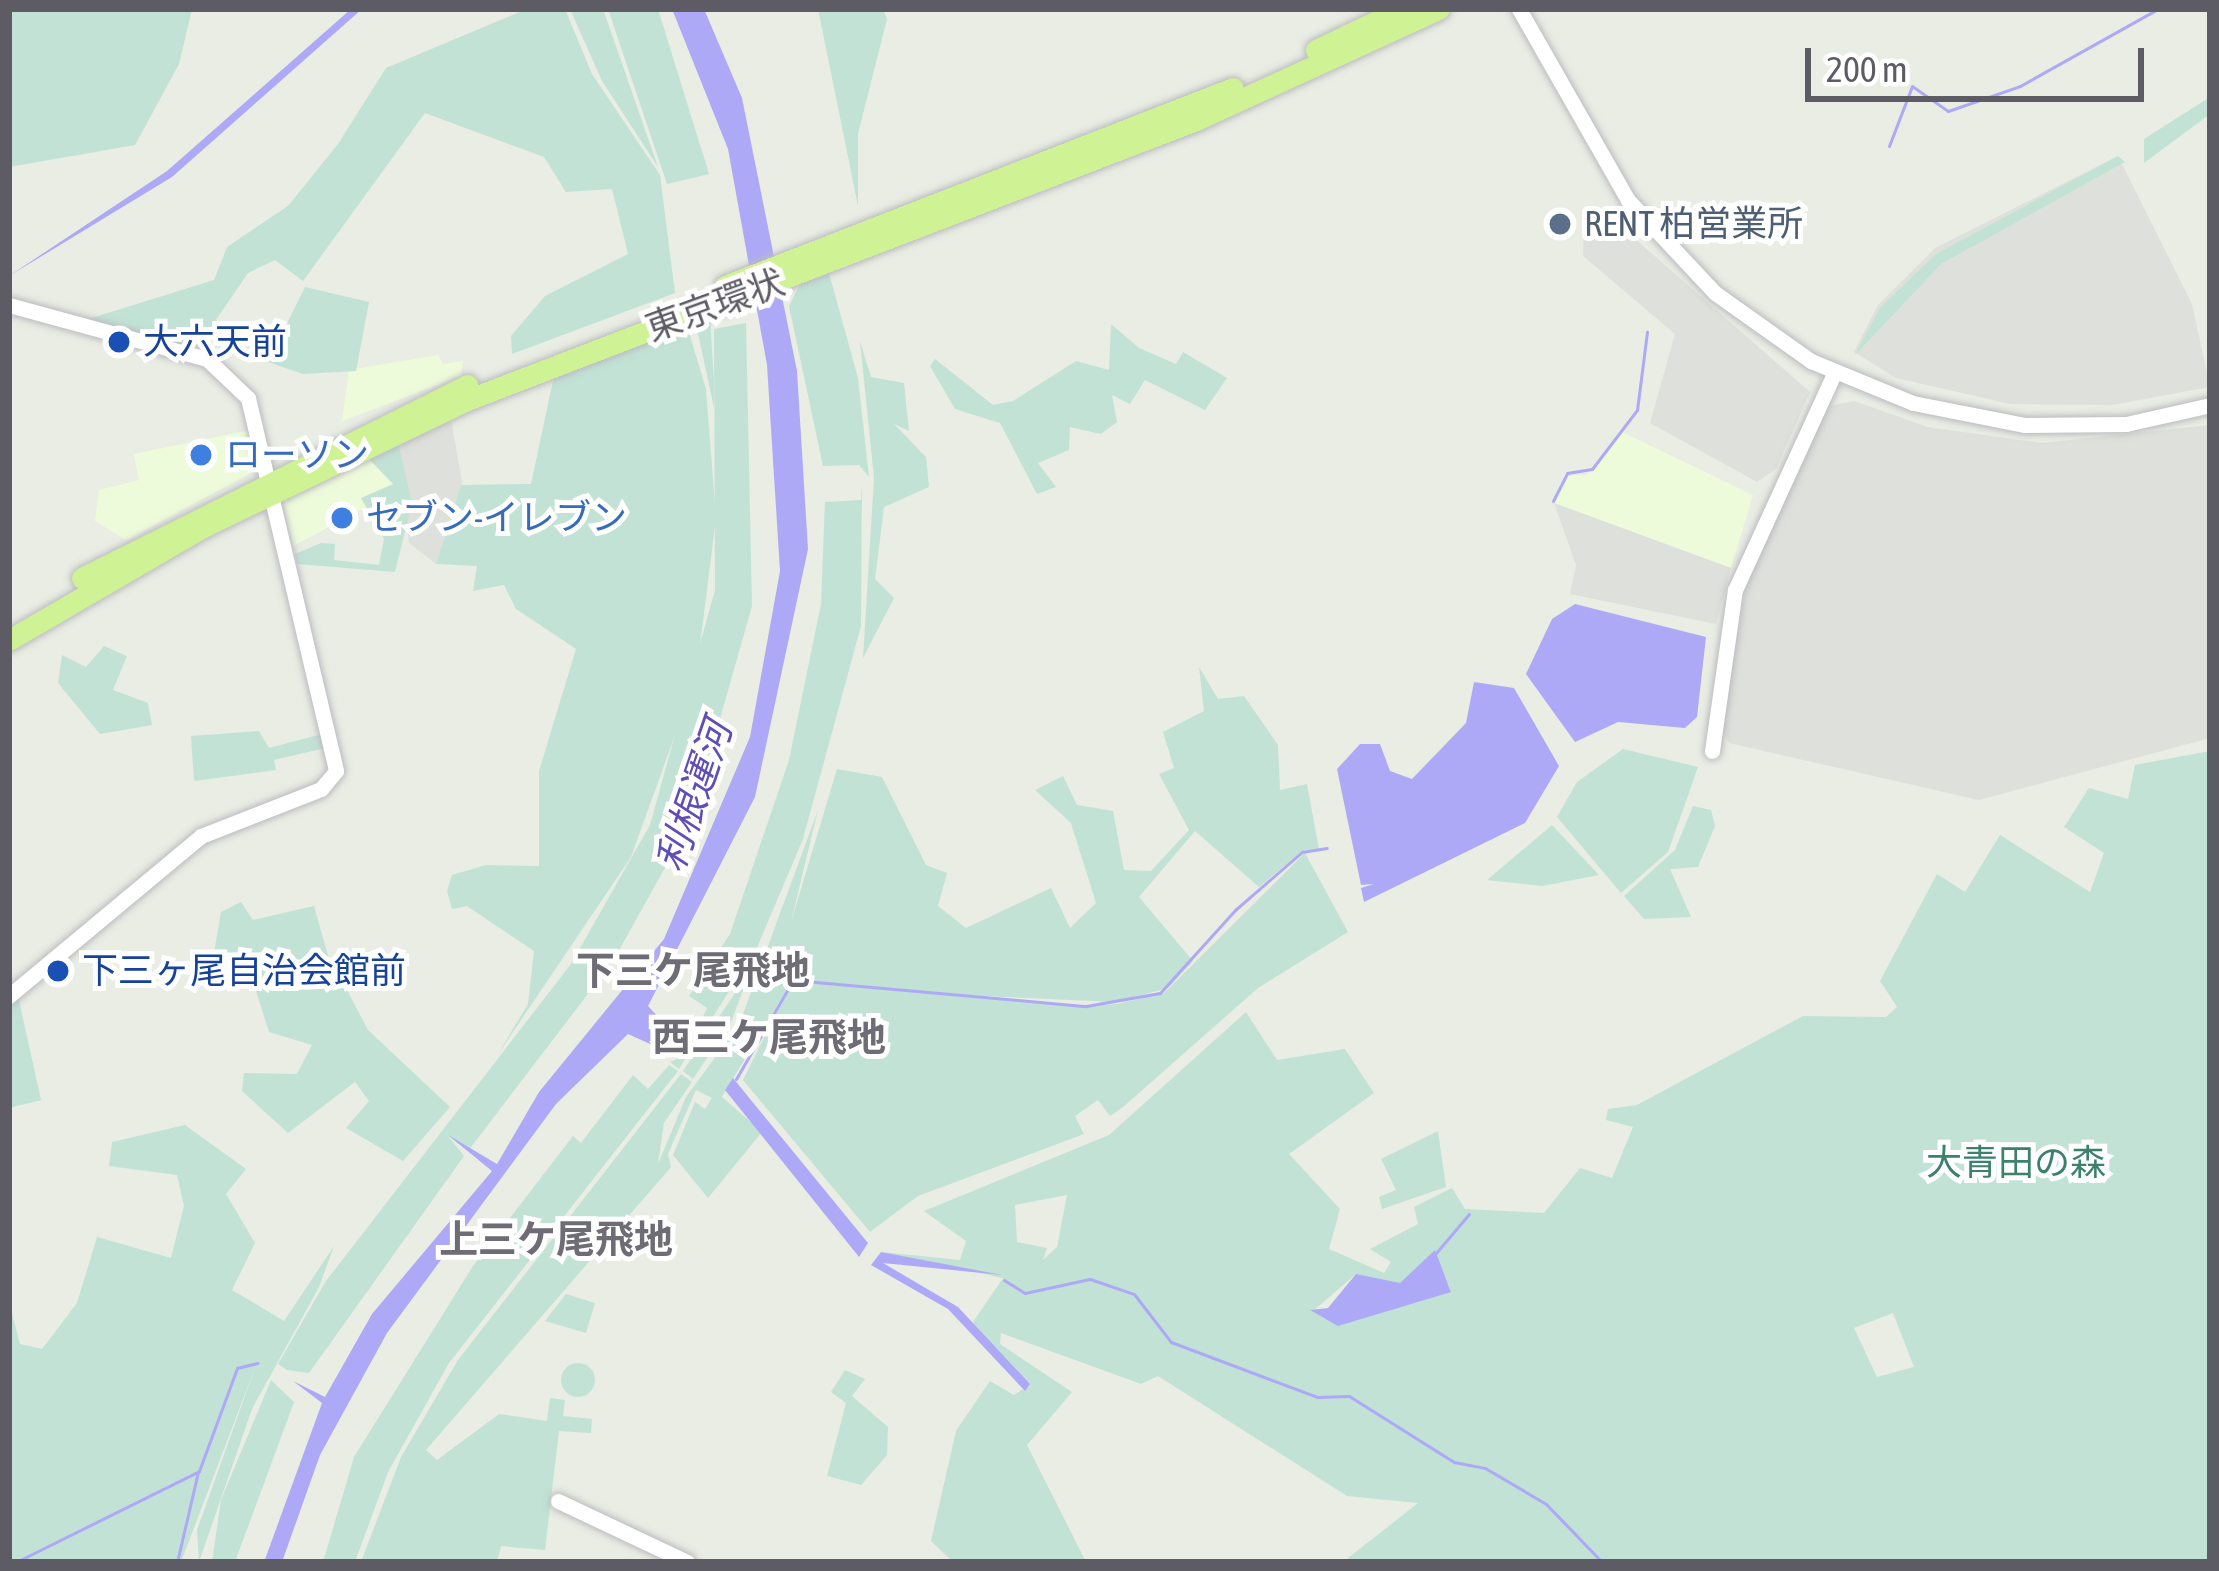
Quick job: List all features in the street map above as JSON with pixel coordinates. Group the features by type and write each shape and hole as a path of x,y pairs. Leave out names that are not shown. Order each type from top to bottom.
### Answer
{"highway":[{"name":"東京環状","path":"849,248 1402,9"},
{"name":"東京環状","path":"9,623 273,482 701,302 849,248 1439,9"},
{"name":"東京環状","path":"9,640 273,482"}],"street":[{"path":"1519,9 1611,175 1662,240 1751,321 1835,372 1913,404 2024,424 2126,424 2210,405"},
{"path":"9,305 218,365 254,410 335,779 201,836 9,996"},
{"path":"1712,751 1735,590 1835,372"},
{"path":"558,1501 687,1562"}],"shaded area":[{"path":"351,9 362,9 172,177 9,276 167,171"},
{"path":"672,9 704,9 742,98 797,371 808,549 755,797 648,1006 678,1038 668,1052 628,1034 556,1104 387,1333 320,1455 282,1562 264,1562 322,1403 293,1381 325,1397 372,1314 492,1171 448,1135 497,1164 539,1092 664,939 750,737 780,571 767,365 728,149"},
{"path":"2118,156 2192,304 2210,387 2112,405 2010,404 1896,378 1854,352 1878,305 1935,248"},
{"path":"1610,217 1810,392 1776,469 1757,482 1650,423 1675,334 1583,256 1584,229"},
{"path":"438,355 443,364 463,361 461,376 342,421 349,370"},
{"path":"1854,401 1928,427 2042,443 2210,425 2210,738 1979,800 1729,743 1721,728 1748,575 1825,407"},
{"path":"451,419 462,482 436,564 409,543 398,442"},
{"path":"255,429 263,460 249,474 126,540 95,521 99,490 139,480 134,454"},
{"path":"1622,432 1753,495 1731,568 1554,503 1567,476 1587,475"},
{"path":"390,445 395,492 293,546 282,497"},
{"path":"1554,503 1731,568 1716,624 1570,594 1576,565"},
{"path":"1575,604 1706,637 1697,717 1685,728 1618,722 1575,742 1526,674 1552,619"},
{"path":"1474,682 1514,688 1559,766 1525,823 1364,902 1361,888 1374,884 1361,885 1337,769 1360,744 1380,744 1390,771 1412,779 1466,723"},
{"path":"733,1078 868,1243 859,1257 725,1090"},
{"path":"1435,1250 1451,1292 1338,1326 1310,1310 1328,1308 1356,1274 1400,1283"},
{"path":"881,1252 1002,1275 883,1263 958,1307 1030,1384 1025,1391 948,1309 871,1265"}],"green space":[{"path":"9,9 192,9 179,64 135,145 9,167"},
{"path":"527,9 565,9 592,74 660,175 675,293 512,354 511,336 545,296 628,254 612,189 566,192 544,157 425,113 303,281 275,260 248,273 196,349 85,320 214,280 227,247 288,206 338,144 386,68"},
{"path":"570,9 603,9 658,167 602,81"},
{"path":"608,9 658,9 709,174 667,184"},
{"path":"818,9 883,9 887,19 858,134 858,206"},
{"path":"2210,97 2210,114 2144,163 2144,139"},
{"path":"2118,156 2125,162 1941,264 1855,355 1880,308 1936,254"},
{"path":"829,273 858,378 869,477 859,465 823,466 789,306 800,284"},
{"path":"305,287 369,302 356,371 303,374 268,362"},
{"path":"710,319 714,380 714,408 696,324"},
{"path":"746,323 752,606 691,821 613,961 468,1151 448,1136 464,1156 309,1373 287,1370 278,1364 326,1281 571,964 650,825 715,590 714,329"},
{"path":"1111,324 1139,348 1176,364 1183,352 1227,378 1205,410 1145,380 1130,404 1112,395 1117,422 1101,434 1070,427 1069,450 1038,463 1056,487 1037,494 1000,423 955,409 930,366 935,359 993,405 1013,401 1076,361 1109,370"},
{"path":"688,329 706,389 716,518 696,677 631,857 498,1054 528,1004 534,951 467,906 452,909 447,891 452,875 486,865 539,866 539,771 576,649 516,609 504,585 473,591 477,566 436,564 461,485 531,484 554,376"},
{"path":"860,341 871,377 904,383 909,431 894,424 926,457 929,487 884,507 875,579 894,598 863,658 874,478"},
{"path":"398,442 412,503 395,572 297,564 295,554 321,543 335,544 334,560 379,565 384,539 361,498 393,484 366,456"},
{"path":"862,486 861,626 803,839 756,950 679,1069 670,1062 685,1056 707,1008 689,996 730,934 789,760 821,604 825,502 861,500"},
{"path":"104,646 127,656 113,690 148,703 152,725 100,734 58,683 62,655 86,667"},
{"path":"1199,667 1218,699 1244,696 1278,745 1280,790 1307,784 1319,849 1302,851 1259,887 1195,831 1139,897 1193,961 1168,988 1115,1002 918,993 1087,1006 1117,1004 1164,993 1305,853 1348,932 1258,988 1122,1108 1110,1116 1098,1100 1075,1116 1084,1134 918,1196 870,1232 743,1080 794,977 722,1097 762,1132 708,1198 673,1155 695,1102 705,1109 712,1098 696,1090 668,1154 671,1167 426,1450 437,1460 499,1414 547,1421 550,1398 565,1400 563,1416 592,1419 591,1433 559,1431 545,1550 501,1546 497,1562 361,1562 401,1457 458,1360 681,1074 692,1082 664,1123 658,1164 686,1097 739,1025 818,810 791,922 837,769 882,777 926,865 947,873 938,906 966,928 1051,888 1070,928 1096,903 1071,823 1035,790 1063,776 1077,805 1113,811 1124,870 1151,871 1189,830 1159,774 1174,768 1163,732 1204,711"},
{"path":"259,731 269,748 322,734 325,748 274,760 276,770 194,781 191,736"},
{"path":"1623,749 1698,767 1668,852 1621,893 1557,817 1577,782"},
{"name":"大青田の森","path":"2210,751 2210,1562 1343,1562 1418,1503 1347,1496 1158,1376 1141,1384 1001,1333 1000,1344 1072,1392 1027,1445 1086,1562 953,1562 931,1541 956,1431 990,1381 1014,1395 1030,1384 971,1325 1003,1278 881,1252 960,1260 966,1241 924,1211 1109,1135 1246,1012 1277,1060 1345,1049 1374,1093 1289,1154 1340,1209 1329,1249 1384,1273 1391,1262 1370,1249 1418,1224 1414,1207 1452,1188 1465,1209 1544,1213 1580,1168 1612,1178 1633,1127 1606,1120 1608,1109 1637,1105 1803,1016 1886,1017 1897,1007 1880,981 1937,874 1965,892 2000,835 2090,892 2104,853 2064,827 2089,788 2128,799 2135,765","holes":["1067,1195 1057,1247 1043,1260 1047,1248 1017,1242 1015,1205","1435,1252 1451,1291 1313,1311 1356,1274 1390,1288 1423,1272","1893,1313 1914,1367 1877,1377 1854,1328"]},
{"path":"1693,806 1711,810 1715,826 1698,867 1670,869 1691,917 1644,919 1624,896 1675,850"},
{"path":"1552,825 1599,875 1542,886 1487,880"},
{"path":"241,902 253,920 314,906 329,959 383,948 393,961 347,990 368,1030 450,1107 403,1161 346,1128 369,1101 355,1082 288,1133 242,1091 244,1073 297,1074 312,1045 269,1032 250,972 214,953 221,912"},
{"path":"751,969 731,1022 693,1079 683,1071"},
{"path":"18,996 41,1100 9,1108 9,1001"},
{"path":"669,1065 678,1071 449,1363 388,1472 355,1562 323,1562 354,1457 473,1266 573,1136 581,1143 633,1075 648,1089"},
{"path":"185,1125 246,1169 226,1194 255,1243 232,1290 284,1321 334,1246 319,1287 252,1409 199,1562 197,1530 256,1365 181,1562 9,1562 9,1302 20,1344 42,1349 77,1303 97,1237 171,1258 184,1206 177,1175 109,1166 112,1142"},
{"path":"1438,1131 1446,1187 1382,1209 1379,1197 1396,1190 1381,1159"},
{"path":"566,1294 595,1303 586,1333 545,1321"},
{"path":"578,1363 590,1368 595,1380 590,1392 578,1397 566,1392 561,1380 566,1368"},
{"path":"845,1370 865,1379 852,1396 888,1427 887,1455 861,1485 827,1476 846,1403 831,1392"},
{"path":"271,1380 294,1402 235,1562 212,1562 221,1500"}],"waterway":[{"path":"1889,146 1912,86 1948,111 2020,86 2158,9"},
{"path":"1553,501 1567,473 1592,469 1637,410 1647,332"},
{"path":"736,1079 793,980 1086,1006 1160,993 1235,910 1302,852 1327,848"},
{"path":"1436,1253 1469,1214"},
{"path":"1004,1280 1025,1293 1090,1279 1134,1294 1171,1342 1317,1397 1349,1396 1454,1462 1485,1468 1546,1504 1602,1562"},
{"path":"16,1562 199,1471 237,1368 257,1363"},
{"path":"177,1562 198,1472"}],"place":[{"name":"RENT 柏営業所","path":"1560,224"},
{"name":"大六天前","path":"119,342"},
{"name":"ローソン","path":"201,455"},
{"name":"セブン-イレブン","path":"342,518"},
{"name":"下三ヶ尾自治会館前","path":"58,971"}],"district":[{"name":"下三ケ尾飛地","path":"693,970"},
{"name":"西三ケ尾飛地","path":"769,1037"},
{"name":"上三ケ尾飛地","path":"556,1239"}],"water label":[{"name":"利根運河","path":"694,796"}]}
